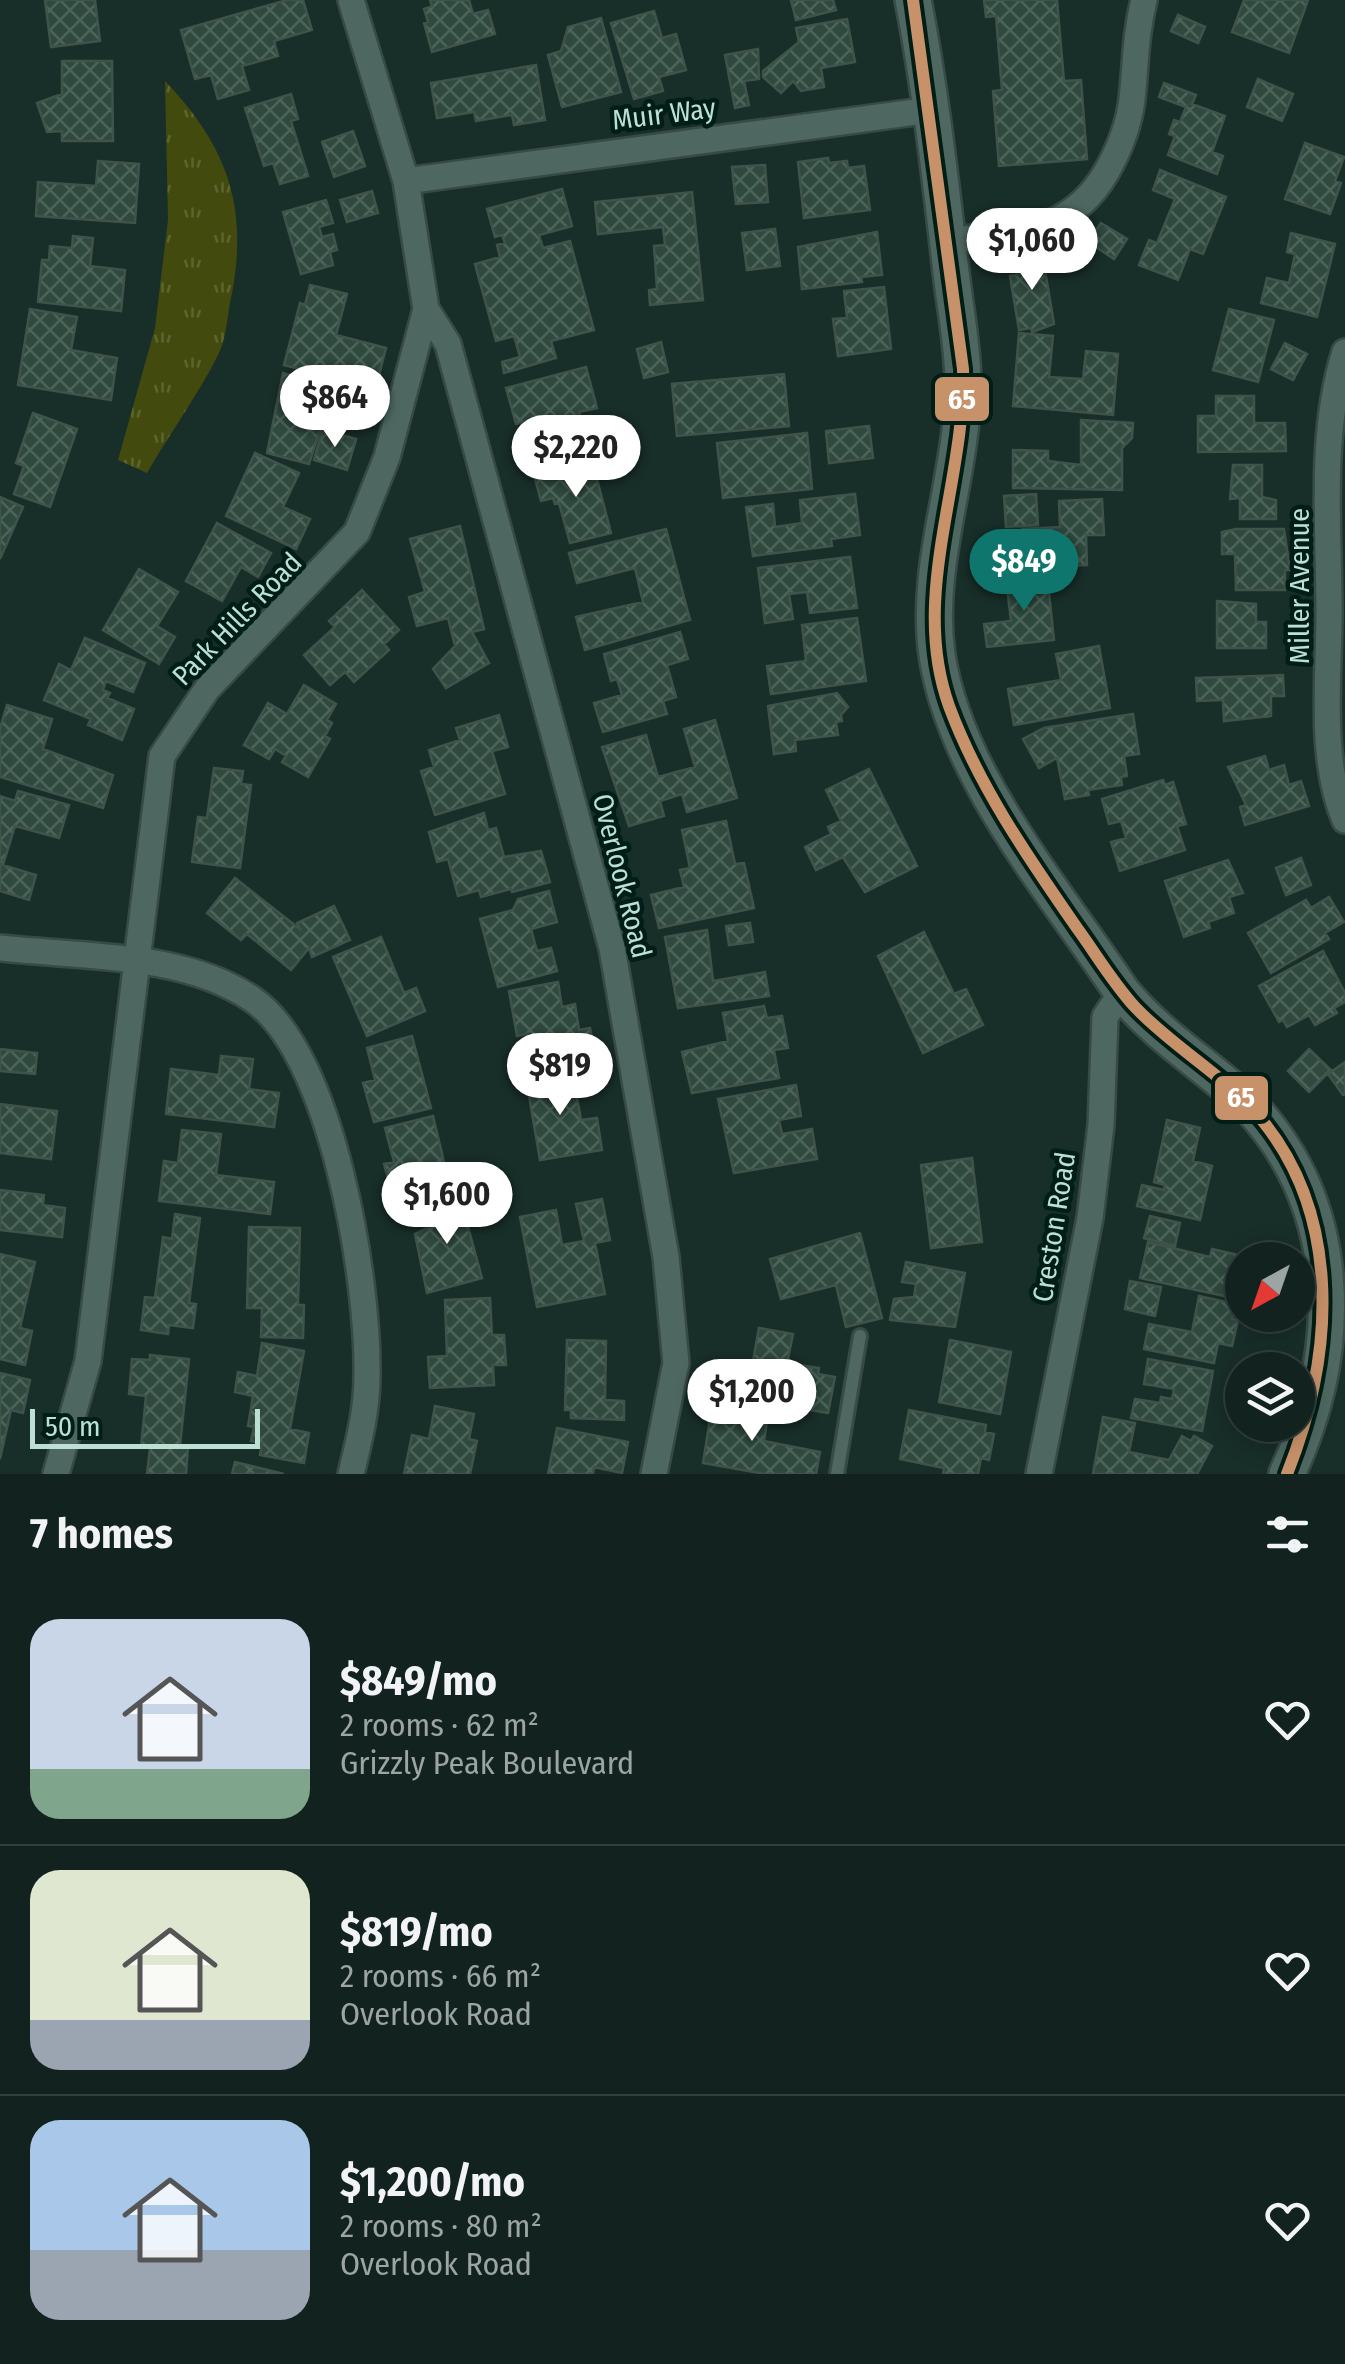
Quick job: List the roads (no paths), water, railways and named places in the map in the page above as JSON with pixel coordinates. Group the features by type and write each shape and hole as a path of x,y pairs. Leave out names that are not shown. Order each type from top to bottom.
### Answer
{"street":[{"name":"Park Hills Road","path":"56,1474 88,1361 162,756 207,689 357,532 387,457 426,309 406,181 351,0"},
{"path":"914,0 963,381 956,472 935,577 937,654 961,738 990,794 1122,992 1147,1023 1245,1100 1273,1129 1309,1187 1329,1241 1337,1306 1333,1358 1310,1432 1287,1474"},
{"path":"947,240 1038,229 1072,215 1098,187 1122,146 1132,100 1133,45 1144,0"},
{"name":"Muir Way","path":"406,181 930,110"},
{"name":"Overlook Road","path":"426,309 448,344 612,948 666,1257 676,1363 654,1474"},
{"name":"Miller Avenue","path":"1345,352 1336,382 1329,459 1329,742 1338,803 1345,820"},
{"path":"0,948 136,963 204,976 254,1000 278,1020 312,1080 355,1246 366,1328 364,1422 351,1474"},
{"name":"Creston Road","path":"1039,1474 1090,1218 1101,1125 1105,1017 1122,992"}],"lane":[{"path":"838,1474 860,1336"}]}
